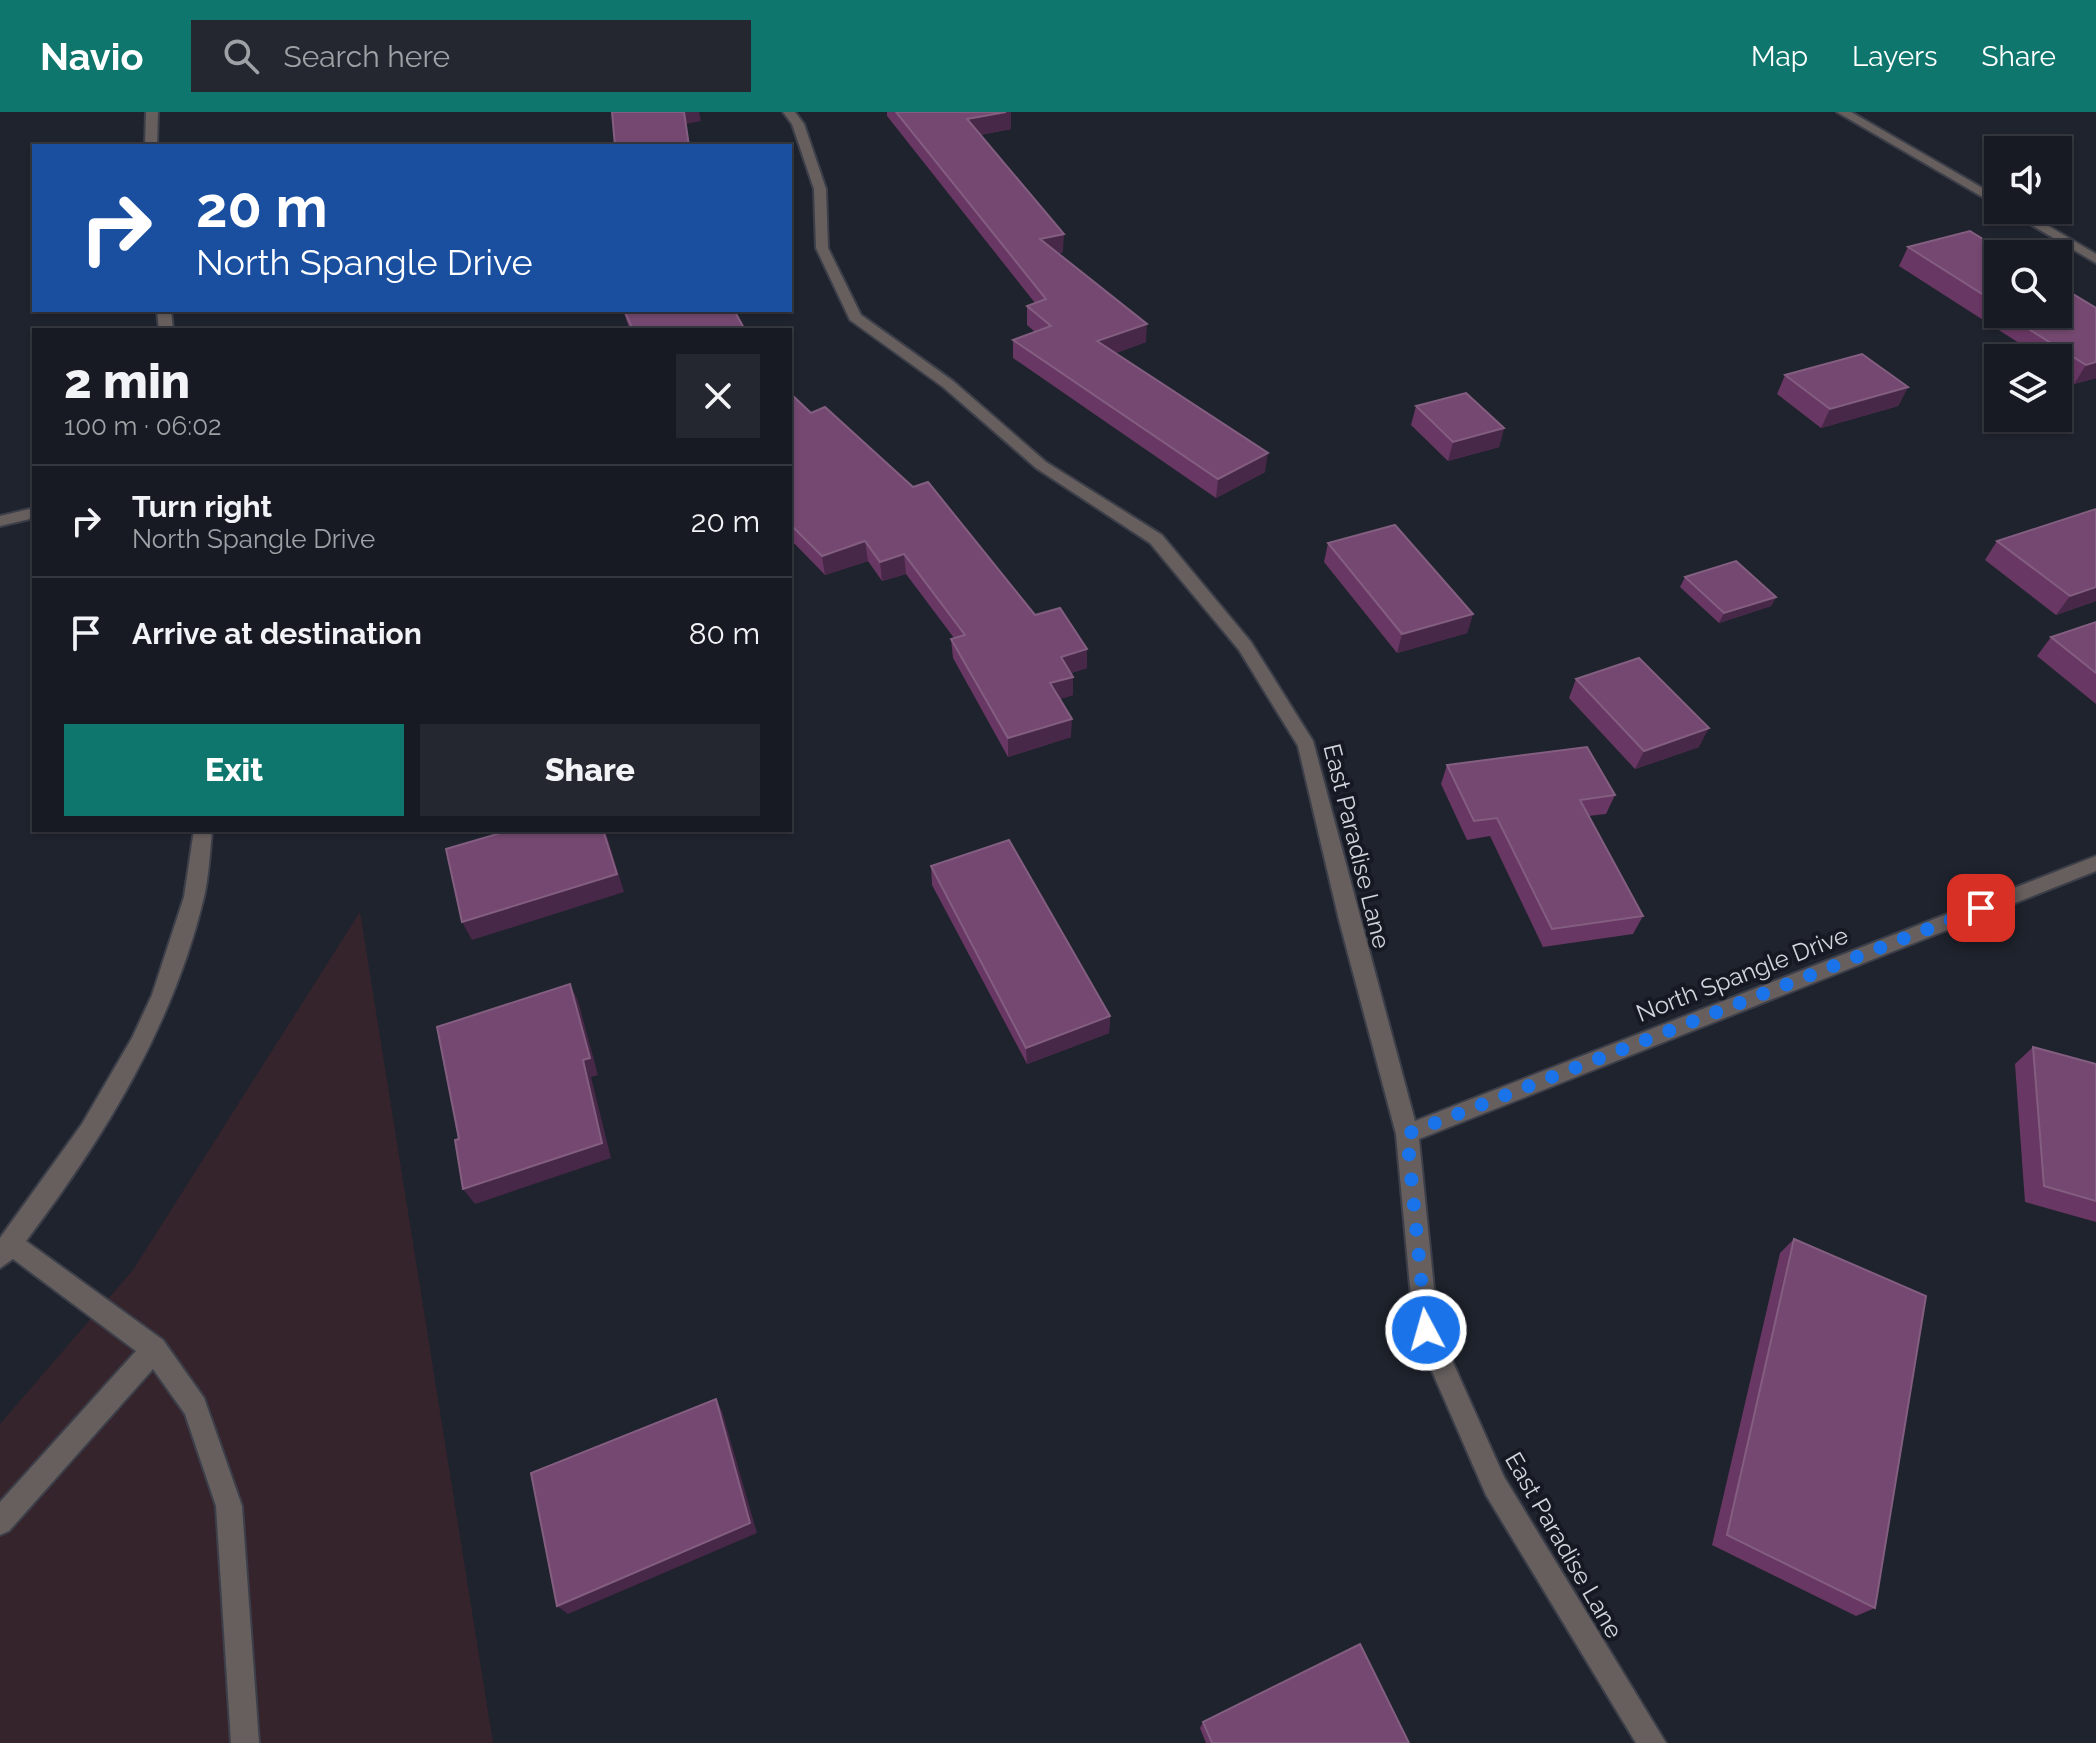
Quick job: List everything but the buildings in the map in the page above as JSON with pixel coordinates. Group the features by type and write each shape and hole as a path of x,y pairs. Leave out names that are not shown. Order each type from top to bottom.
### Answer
{"street":[{"path":"151,144 152,112"},
{"name":"East Paradise Lane","path":"789,112 798,124 820,189 822,248 855,317 948,384 1041,465 1156,539 1245,646 1307,746 1349,920 1407,1134 1426,1330 1495,1486 1652,1743"},
{"path":"1843,112 1984,194"},
{"path":"2036,224 2096,259"},
{"path":"0,521 32,513"},
{"path":"203,832 194,896 167,983 121,1081 66,1169 5,1250 154,1349 195,1407 229,1506 245,1743"},
{"name":"North Spangle Drive","path":"1407,1134 2096,863"},
{"path":"0,1522 154,1349"}],"shaded area":[{"path":"360,912 493,1743 0,1743 0,1424 133,1270"}],"route":[{"path":"1426,1330 1407,1134 1981,908"}]}
